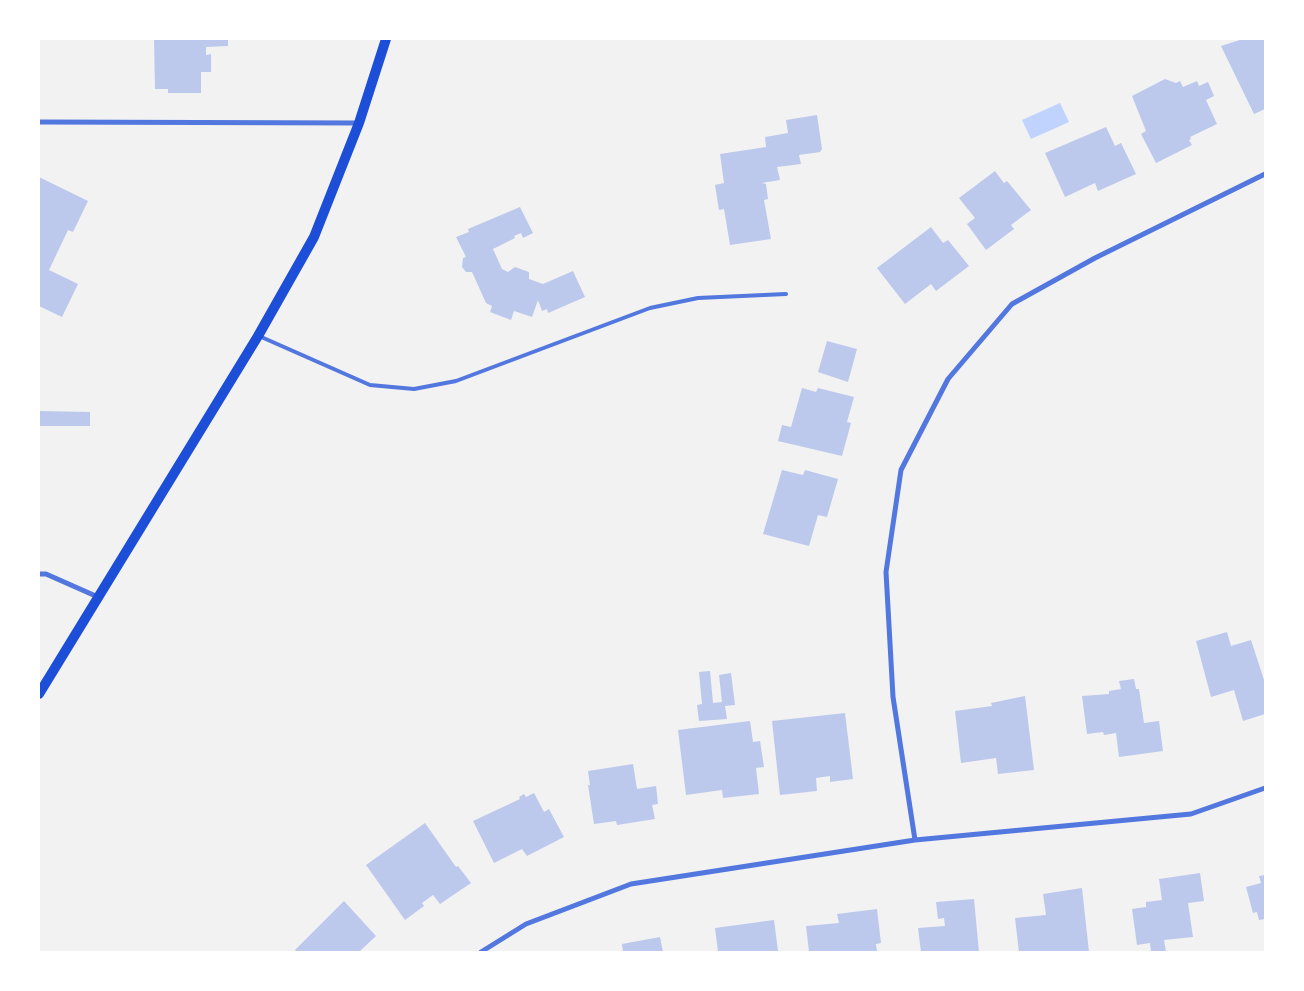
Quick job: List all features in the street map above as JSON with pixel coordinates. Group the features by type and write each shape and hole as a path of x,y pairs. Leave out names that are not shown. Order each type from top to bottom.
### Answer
{"main road":[{"path":"39,694 258,336 314,237 359,123 386,39"}],"street":[{"path":"39,122 359,123"},
{"path":"915,840 893,697 886,572 901,470 948,379 1012,304 1095,258 1265,174"},
{"path":"39,574 46,574 98,597"},
{"path":"482,952 526,924 631,884 915,840 1190,814 1265,788"}],"lane":[{"path":"258,336 370,384 414,389 456,381 650,308 698,298 786,294"}],"water":[{"path":"1060,103 1069,122 1031,139 1022,120"}],"building":[{"path":"154,39 228,39 228,46 206,47 206,55 211,54 211,72 201,72 201,93 168,93 168,89 155,89"},
{"path":"1243,39 1265,39 1265,109 1254,114 1221,46"},
{"path":"1165,79 1176,83 1180,81 1183,87 1197,81 1199,86 1208,82 1214,96 1206,100 1217,124 1190,137 1191,139 1189,140 1192,145 1156,163 1141,134 1146,131 1132,96"},
{"path":"817,115 822,149 820,152 799,155 801,164 777,167 780,180 762,183 766,184 768,199 764,200 771,239 730,245 724,209 719,210 715,185 724,183 720,154 766,147 765,137 788,133 786,120"},
{"path":"1106,127 1115,146 1121,143 1136,174 1098,191 1095,183 1065,197 1045,153"},
{"path":"995,171 1004,183 1007,181 1031,210 1011,225 1014,229 986,250 967,224 975,218 959,198"},
{"path":"39,177 88,201 73,232 68,230 49,270 78,284 62,317 39,306"},
{"path":"520,207 533,233 523,238 521,233 493,249 502,269 508,272 515,267 529,272 529,279 543,284 573,271 585,297 548,313 547,309 542,311 538,300 532,317 514,311 511,320 490,312 492,306 486,303 472,272 466,272 462,267 463,258 466,257 456,237 469,232 468,229"},
{"path":"931,227 943,243 948,240 969,266 936,291 931,284 905,304 877,268"},
{"path":"827,341 857,349 848,382 818,372"},
{"path":"802,388 816,392 818,388 854,397 847,422 851,423 842,456 778,441 782,425 791,427"},
{"path":"39,411 90,412 90,426 39,426"},
{"path":"782,470 803,475 805,470 838,479 827,517 818,515 809,546 763,534"},
{"path":"1227,632 1231,646 1251,640 1265,683 1265,714 1243,721 1234,690 1211,697 1196,641"},
{"path":"710,671 713,703 722,702 719,675 731,673 735,705 725,706 727,719 699,721 697,705 702,704 699,672"},
{"path":"1134,679 1136,689 1139,689 1144,723 1159,721 1163,751 1119,757 1116,733 1104,735 1103,732 1087,734 1082,696 1109,694 1109,691 1121,689 1119,681"},
{"path":"1025,696 1034,770 998,774 996,758 961,763 955,711 992,706 991,703"},
{"path":"845,713 853,779 830,782 830,776 816,778 817,791 780,795 772,721"},
{"path":"750,721 753,742 760,741 764,767 756,768 759,794 723,798 722,790 686,795 678,730"},
{"path":"633,764 637,789 656,786 658,804 652,805 655,819 617,825 616,821 594,824 588,785 590,785 588,771"},
{"path":"534,793 544,812 549,809 564,837 527,856 522,849 494,863 473,821 520,799 519,797 524,794 526,797"},
{"path":"425,823 456,867 458,866 471,883 440,904 433,895 422,903 424,906 405,920 366,865"},
{"path":"1200,873 1204,901 1188,903 1193,937 1164,940 1166,952 1151,952 1150,943 1137,945 1132,909 1146,907 1146,902 1162,900 1159,879"},
{"path":"1265,875 1265,919 1259,920 1257,912 1253,913 1246,887 1261,883 1259,876"},
{"path":"1082,888 1089,952 1019,952 1015,918 1046,915 1043,894"},
{"path":"974,899 979,952 921,952 918,928 945,926 944,918 938,919 936,902"},
{"path":"344,901 376,936 359,952 297,952 295,950"},
{"path":"877,909 881,943 876,944 877,952 809,952 806,926 839,923 837,914"},
{"path":"774,920 778,951 718,952 715,928"},
{"path":"660,937 663,952 623,952 622,944"}]}
